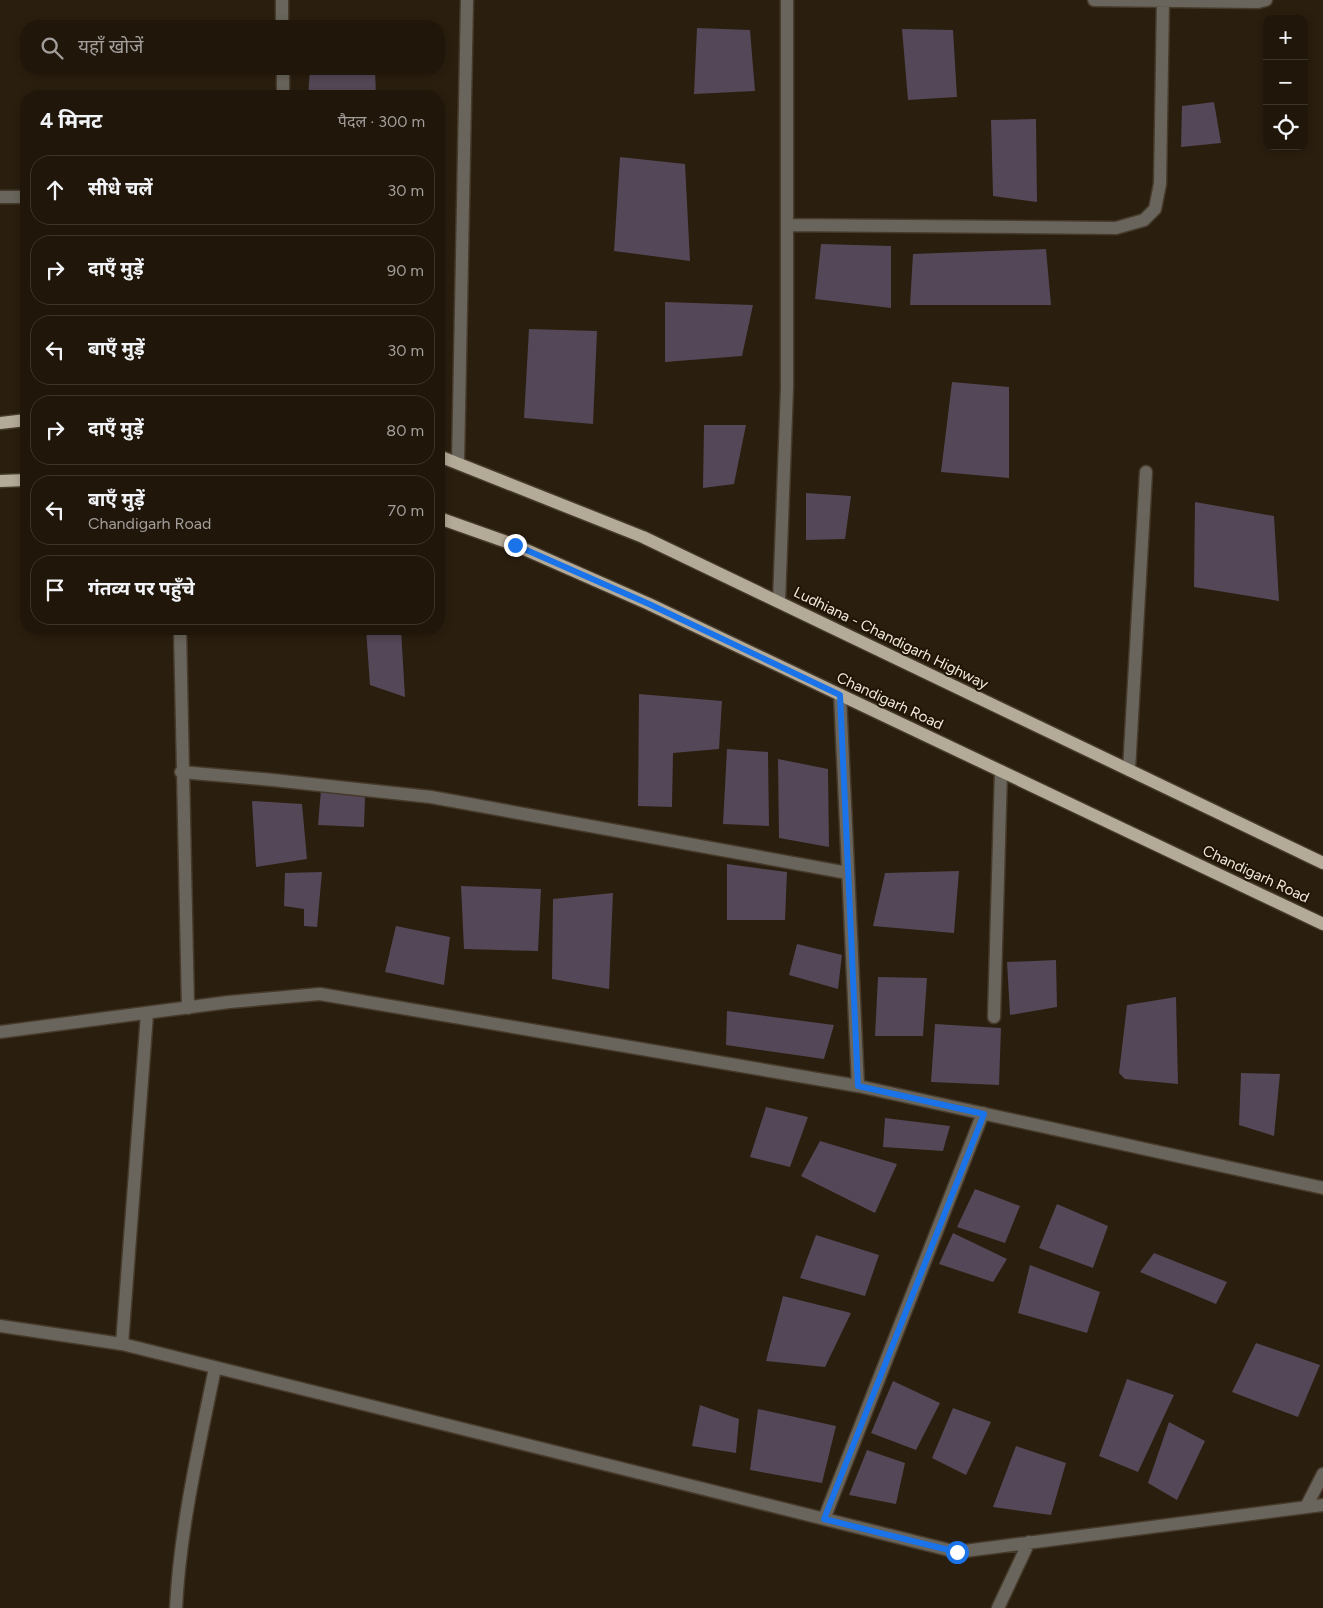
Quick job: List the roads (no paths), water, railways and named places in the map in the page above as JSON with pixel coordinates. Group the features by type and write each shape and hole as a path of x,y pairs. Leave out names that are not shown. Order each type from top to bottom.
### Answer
{"main road":[{"path":"0,423 20,421"},
{"name":"Ludhiana - Chandigarh Highway","path":"445,458 643,537 1323,863"},
{"path":"0,481 20,480"},
{"name":"Chandigarh Road","path":"445,520 515,545 640,600 1323,924"}],"street":[{"path":"282,0 282,20"},
{"path":"458,463 467,0"},
{"path":"779,602 787,388 787,0"},
{"path":"1094,0 1258,2 1266,0"},
{"path":"787,225 1116,228 1144,220 1155,209 1160,184 1163,1"},
{"path":"283,75 283,90"},
{"path":"0,197 20,198"},
{"path":"1129,770 1146,472"},
{"path":"180,635 181,772 188,1008"},
{"path":"840,695 858,1086"},
{"path":"994,1017 1001,771"},
{"path":"181,772 431,797 848,873"},
{"path":"0,1032 230,1002 320,994 858,1086 1323,1188"},
{"path":"122,1344 147,1014"},
{"path":"824,1519 984,1114"},
{"path":"0,1326 122,1344 957,1552 1323,1505"},
{"path":"176,1608 178,1574 186,1513 215,1368"},
{"path":"1306,1507 1323,1474"},
{"path":"998,1608 1029,1542"}]}
